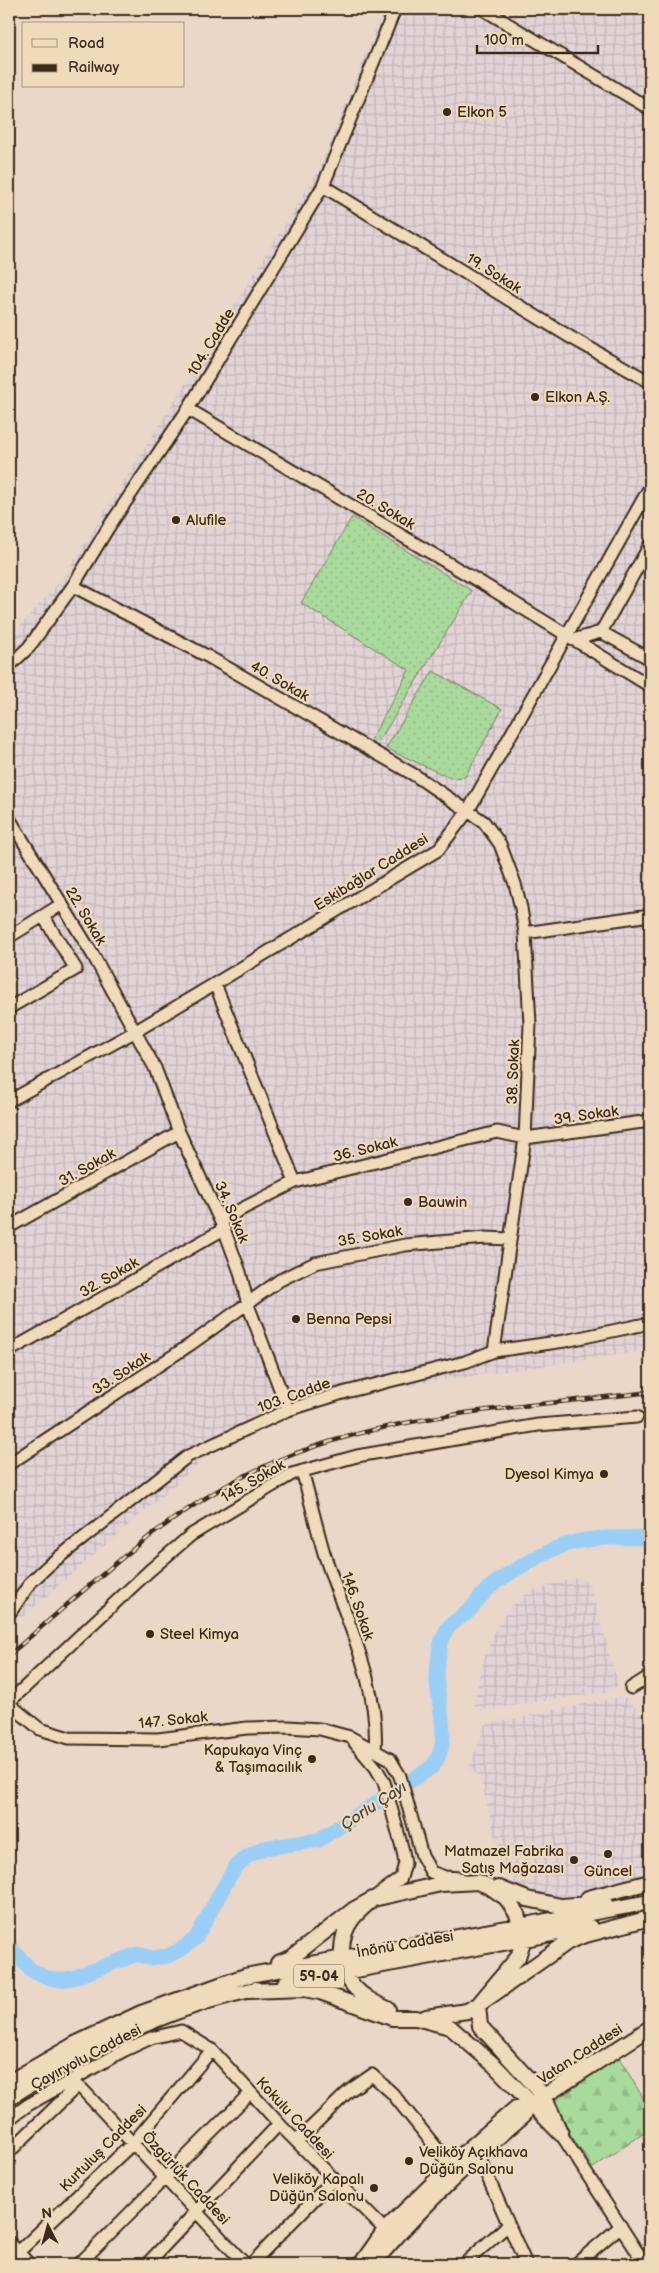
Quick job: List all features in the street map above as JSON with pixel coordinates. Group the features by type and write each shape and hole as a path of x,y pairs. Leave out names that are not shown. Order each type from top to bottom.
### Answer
{"main road":[{"path":"478,1882 490,1887 506,1898 517,1914 522,1932 518,1957 478,2005 480,2026 544,2096 561,2134"},
{"path":"245,1976 291,1958 353,1910 373,1899 434,1885 478,1882 526,1899 561,1906 650,1901"},
{"path":"561,1906 650,1882"},
{"path":"373,1899 352,1919 342,1938 341,1957 343,1971 354,1988 374,2003 416,2018 450,2027 494,2064 529,2105 561,2134"},
{"name":"59-04","path":"9,2082 75,2044 141,2012 245,1976 341,1957 522,1932 650,1901"},
{"path":"248,1991 304,1989 320,1992 392,2018 416,2018 466,2011 478,2005 568,1942 582,1936 650,1917"},
{"name":"İnönü Caddesi","path":"9,2098 81,2055 146,2025 201,2004 248,1991 522,1932 650,1917"},
{"name":"Vatan Caddesi","path":"361,2264 385,2230 487,2132 516,2108 529,2105 650,2028"},
{"name":"Vatan Caddesi","path":"374,2264 396,2236 478,2155 524,2116 529,2105"}],"street":[{"name":"104. Cadde","path":"9,666 29,647 73,586 108,528 188,409 323,186 395,9"},
{"path":"483,9 650,109"},
{"name":"19. Sokak","path":"323,186 570,337 650,382"},
{"name":"20. Sokak","path":"188,409 650,686"},
{"name":"Eskibağlar Caddesi","path":"9,1101 136,1031 434,853 468,811 570,638 650,487"},
{"path":"601,632 650,545"},
{"name":"40. Sokak","path":"73,586 215,661 416,776 468,811"},
{"path":"570,638 601,632 650,659"},
{"name":"38. Sokak","path":"468,811 484,822 500,844 515,884 525,933 530,1024 525,1138 494,1351"},
{"name":"22. Sokak","path":"9,818 136,1031"},
{"path":"9,937 62,904"},
{"path":"9,1008 76,969 43,916"},
{"path":"525,933 650,916"},
{"path":"214,984 295,1182"},
{"name":"34. Sokak","path":"136,1031 162,1085 179,1132 222,1224 240,1272 248,1305 288,1410"},
{"name":"39. Sokak","path":"525,1138 650,1121"},
{"name":"31. Sokak","path":"9,1227 179,1132"},
{"name":"36. Sokak","path":"222,1224 295,1182 497,1132 525,1138"},
{"name":"32. Sokak","path":"9,1351 222,1224"},
{"name":"35. Sokak","path":"248,1305 280,1280 315,1263 341,1256 405,1245 485,1238 510,1239"},
{"name":"33. Sokak","path":"9,1464 248,1305"},
{"name":"103. Cadde","path":"9,1614 31,1582 49,1565 188,1456 288,1410 346,1392 464,1362 494,1351 565,1341 650,1323"},
{"name":"145. Sokak","path":"9,1703 149,1571 190,1535 292,1474 357,1456 538,1425 637,1417"},
{"name":"146. Sokak","path":"302,1471 324,1553 364,1669 377,1727 375,1751"},
{"path":"631,1688 650,1676"},
{"name":"147. Sokak","path":"9,1703 40,1729 69,1738 158,1739 239,1729 288,1727 320,1729 350,1737 390,1759 400,1776 422,1856 431,1872 445,1877 478,1882"},
{"path":"350,1737 376,1768 384,1782 403,1851 401,1878 394,1886 373,1899"},
{"name":"Kokulu Caddesi","path":"181,2031 212,2050 279,2124 385,2230"},
{"name":"Çayıryolu Caddesi","path":"9,2119 28,2105 123,2051 151,2038 181,2031"},
{"name":"Kurtuluş Caddesi","path":"9,2261 133,2143 212,2050"},
{"path":"297,2141 349,2091 372,2075 392,2093 451,2166"},
{"name":"Özgürlük Caddesi","path":"9,2152 77,2086 83,2090 245,2264"},
{"path":"79,2264 250,2093"},
{"path":"147,2264 279,2124"},
{"path":"561,2134 645,2264"},
{"path":"478,2155 526,2264"},
{"path":"250,2264 333,2180"},
{"path":"464,2264 508,2225"},
{"path":"576,2264 620,2226"},
{"path":"9,2242 29,2264"}],"shaded area":[{"path":"384,9 650,9 650,1350 264,1407 9,1629 9,639 64,577 319,170"},
{"path":"579,1577 589,1583 618,1683 613,1691 479,1710 475,1705 478,1679 485,1656 497,1626 511,1607 530,1591"},
{"path":"623,1696 650,1721 650,1873 575,1895 546,1896 518,1890 502,1865 480,1776 468,1770 485,1725"}],"green space":[{"path":"352,517 472,591 379,741 370,742 409,670 301,603"},
{"path":"433,671 502,709 465,777 450,778 386,748"},
{"path":"619,2057 650,2110 650,2129 593,2168 556,2113 556,2100"}],"waterway":[{"name":"Çorlu Çayı","path":"9,1946 31,1970 45,1977 59,1980 72,1978 138,1954 151,1958 168,1956 183,1948 196,1938 235,1867 248,1856 264,1848 319,1840 432,1767 438,1757 443,1734 437,1686 439,1652 442,1641 451,1625 469,1611 489,1588 528,1562 571,1543 601,1538 650,1538"}],"railway":[{"path":"9,1655 99,1577 161,1528 194,1505 263,1467 309,1449 356,1434 404,1423 503,1408 650,1392"}],"place":[{"name":"Elkon 5","path":"447,112"},
{"name":"Elkon A.Ş.","path":"535,397"},
{"name":"Alufile","path":"176,520"},
{"name":"Bauwin","path":"408,1202"},
{"name":"Benna Pepsi","path":"296,1319"},
{"name":"Dyesol Kimya","path":"604,1474"},
{"name":"Steel Kimya","path":"150,1634"},
{"name":"Kapukaya Vinç & Taşımacılık","path":"312,1759"},
{"name":"Güncel","path":"608,1854"},
{"name":"Matmazel Fabrika Satış Mağazası","path":"574,1860"},
{"name":"Veliköy Açıkhava Düğün Salonu","path":"409,2161"},
{"name":"Veliköy Kapalı Düğün Salonu","path":"374,2188"}]}
